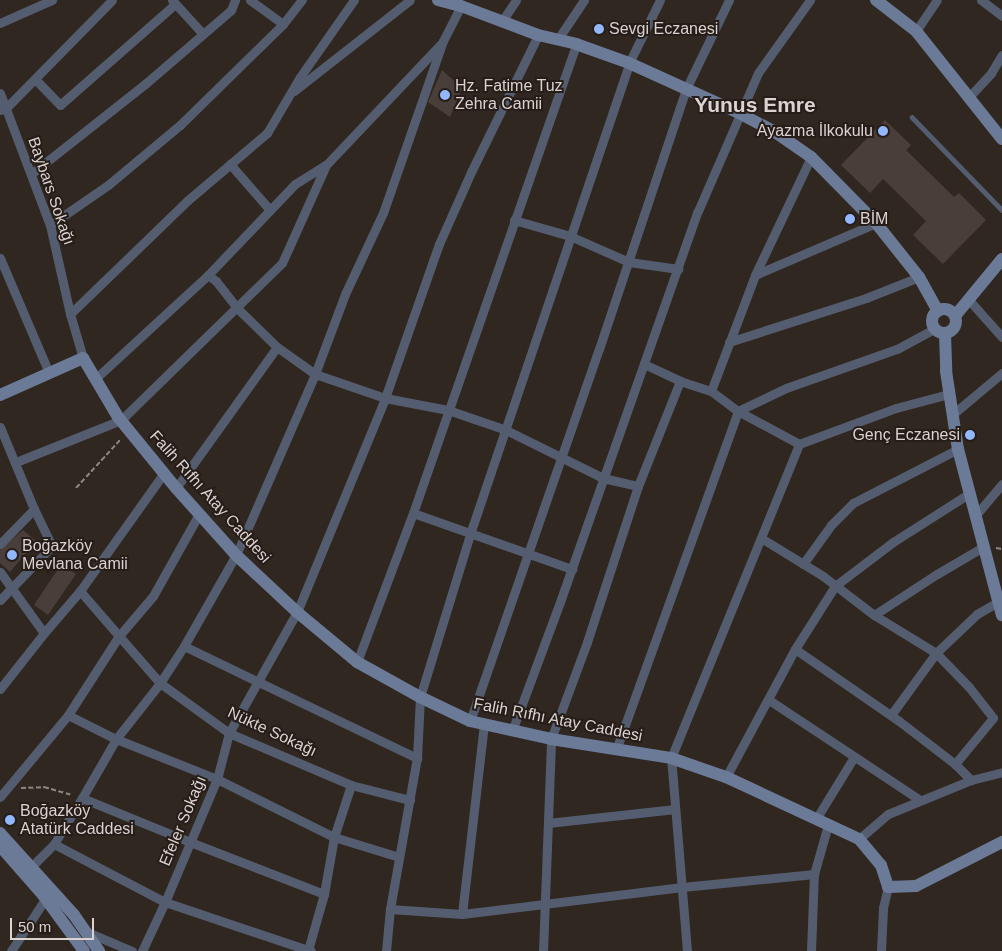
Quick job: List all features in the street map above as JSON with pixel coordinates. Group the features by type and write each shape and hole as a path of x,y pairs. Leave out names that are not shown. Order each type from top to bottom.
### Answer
{"main road":[{"path":"876,0 916,31 1002,139"},
{"path":"445,1 538,35 576,44 629,63 739,113 775,132 811,157 876,223 919,277 938,311"},
{"path":"940,331 955,327 955,316 1002,260"},
{"path":"955,316 950,310 938,311 933,317 940,331 958,449 1002,615"},
{"path":"0,394 83,358"},
{"name":"Falih Rıfhı Atay Caddesi","path":"83,358 125,425 199,514 236,555 297,612 357,662 420,697 470,721 616,750 671,758 726,777 859,840 881,866 888,887"},
{"path":"0,833 32,866 87,932 98,951"},
{"path":"888,887 916,886 1002,842"},
{"path":"0,846 46,898 84,951"}],"street":[{"path":"0,23 52,0"},
{"path":"3,109 112,0"},
{"path":"30,174 145,84 231,10 235,0"},
{"path":"250,0 283,24"},
{"path":"50,225 108,185 180,125 283,24 302,0"},
{"path":"70,314 188,200 267,133 300,78 354,0"},
{"path":"292,92 410,0"},
{"path":"502,21 516,0"},
{"path":"558,39 584,0"},
{"path":"386,951 390,909 417,758 420,697 470,534 629,63 660,0"},
{"path":"470,721 629,262 686,89 729,0"},
{"path":"512,730 572,569 698,211 758,73 810,0"},
{"path":"916,31 937,0"},
{"path":"981,0 1002,16"},
{"path":"35,79 60,105 173,2 203,34"},
{"path":"32,866 54,844 116,739 160,683 184,646 236,555 315,374 345,294 383,213 444,41 461,6"},
{"name":"Efeler Sokağı","path":"142,951 217,779 229,733 297,612 385,398 439,244 472,170 538,35"},
{"path":"95,379 208,275 295,184 326,165 444,41"},
{"path":"357,662 412,513 576,44"},
{"path":"968,98 991,73 1002,55"},
{"name":"Baybars Sokağı","path":"0,93 3,109 50,225 70,314 83,358"},
{"path":"711,391 755,274 811,157"},
{"path":"230,164 270,210"},
{"path":"16,462 125,425 282,263 326,165"},
{"path":"514,220 570,236 629,262 679,269"},
{"path":"755,274 876,223"},
{"path":"0,258 49,372"},
{"path":"208,275 237,308 278,347 315,374 385,398 448,410 506,430 561,459 603,478 638,486"},
{"path":"729,342 866,298 919,277"},
{"path":"968,299 1002,337"},
{"path":"616,750 738,410 786,388 897,349 940,331"},
{"path":"176,488 278,347"},
{"path":"644,364 680,381 711,391 738,410 799,444"},
{"path":"953,414 1002,373"},
{"path":"543,951 551,738 587,642 638,486 680,381"},
{"path":"687,951 671,758 799,444 896,408 949,394"},
{"path":"0,427 34,509 52,546 0,600"},
{"path":"803,564 831,525 853,503 958,449"},
{"path":"0,689 80,591 164,473"},
{"path":"976,516 1002,484"},
{"path":"726,777 795,649 835,586 893,542 970,493"},
{"path":"0,544 34,509"},
{"path":"412,513 527,555 572,569"},
{"path":"0,796 68,715 120,636 153,596 199,514"},
{"path":"761,538 803,564 874,615 936,653 969,687 993,718 955,764"},
{"path":"874,615 983,547"},
{"path":"0,572 12,586 44,633"},
{"name":"Nükte Sokağı","path":"80,591 160,683 229,733 351,785 410,800"},
{"path":"891,715 936,653 977,614 998,602"},
{"path":"184,646 417,758"},
{"path":"795,649 891,715 955,764 971,780"},
{"path":"769,700 920,800"},
{"path":"68,715 116,739 217,779 334,837 399,857"},
{"path":"462,914 484,725"},
{"path":"816,819 854,757"},
{"path":"859,840 888,814 971,780 1002,772"},
{"path":"54,844 165,902 309,951 324,894 334,837 351,785"},
{"path":"82,798 324,894"},
{"path":"548,823 675,809"},
{"path":"811,951 814,874 828,825"},
{"path":"390,909 462,914 682,887 814,874"},
{"path":"881,951 883,908 888,887"},
{"path":"11,951 46,898"},
{"path":"87,932 132,951"}],"lane":[{"path":"912,117 1002,210"}],"path":[{"path":"76,488 125,425"},
{"path":"7,788 44,786 82,798"}],"building":[{"name":"Hz. Fatime Tuz Zehra Camii","path":"442,70 462,88 450,117 428,102"},
{"path":"885,120 911,145 906,150 954,197 959,193 986,220 943,264 913,235 926,221 883,179 870,193 841,165"},
{"name":"Boğazköy Mevlana Camii","path":"23,530 36,541 10,572 0,563 0,550"},
{"path":"62,563 76,574 48,615 34,605"}],"place":[{"name":"Sevgi Eczanesi","path":"599,29"},
{"name":"Hz. Fatime Tuz Zehra Camii","path":"445,95"},
{"name":"Ayazma İlkokulu","path":"883,131"},
{"name":"BİM","path":"850,219"},
{"name":"Genç Eczanesi","path":"970,435"},
{"name":"Boğazköy Mevlana Camii","path":"12,555"},
{"name":"Boğazköy Atatürk Caddesi","path":"10,820"}],"district":[{"name":"Yunus Emre","path":"755,105"}]}
